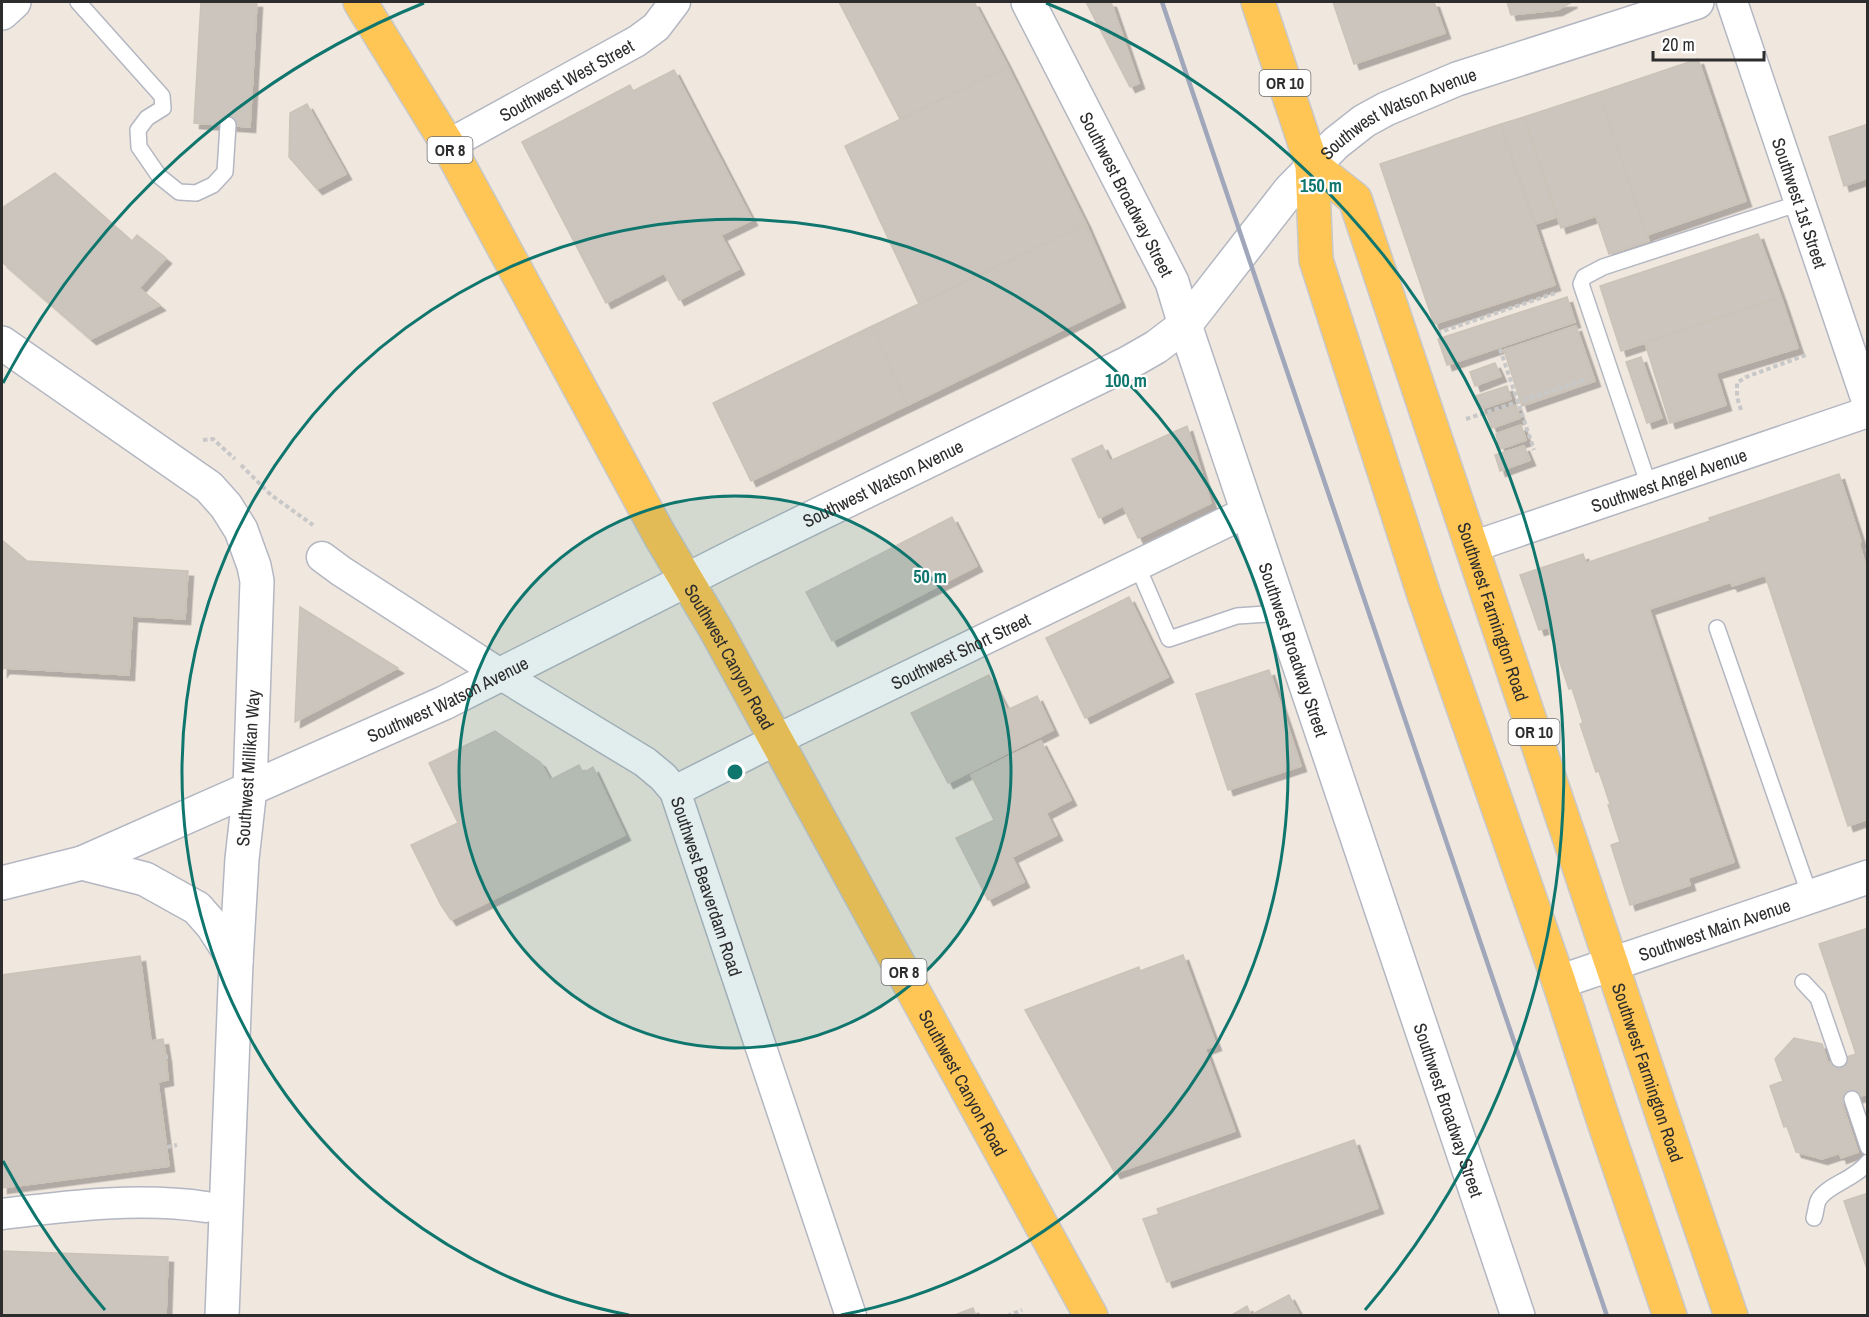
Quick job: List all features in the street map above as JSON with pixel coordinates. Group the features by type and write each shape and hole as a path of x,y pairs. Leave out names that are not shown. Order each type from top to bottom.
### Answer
{"main road":[{"name":"Southwest Canyon Road","path":"360,2 448,145 1091,1316"},
{"name":"OR 10","path":"1258,2 1312,165 1316,260 1424,595 1559,981 1670,1316"},
{"name":"Southwest Farmington Road","path":"1312,165 1355,200 1731,1316"}],"street":[{"path":"2,14 14,2"},
{"name":"Southwest West Street","path":"448,145 637,41 656,27 675,2"},
{"name":"Southwest Broadway Street","path":"1028,2 1172,282 1247,512 1518,1316"},
{"name":"Southwest Watson Avenue","path":"2,883 82,863 444,703 686,580 1128,363 1185,325 1290,190 1312,165 1364,121 1457,79 1697,2"},
{"name":"Southwest 1st Street","path":"1732,2 1868,404"},
{"name":"Southwest Millikan Way","path":"2,343 209,487 226,506 241,530 254,566 257,581 250,788 242,859 222,1316"},
{"name":"Southwest Angel Avenue","path":"1472,547 1868,412"},
{"name":"Southwest Short Street","path":"675,792 776,740 1247,512"},
{"name":"Southwest Beaverdam Road","path":"322,556 341,571 500,674 645,762 663,777 675,792 851,1316"},
{"path":"82,863 145,879 197,908 212,925 237,962"},
{"name":"Southwest Main Avenue","path":"1559,981 1868,877"},
{"path":"2,1214 72,1206 176,1203 206,1207"}],"lane":[{"path":"78,2 162,96 163,108 147,118 138,130 139,147 159,176 179,192 196,193 213,185 225,172 228,125"},
{"path":"1649,486 1581,284 1584,277 1604,267 1800,202"},
{"path":"1137,565 1169,639 1237,616 1281,613"},
{"path":"1717,628 1810,896"},
{"path":"1803,982 1818,998 1839,1059"},
{"path":"1852,1099 1868,1147"},
{"path":"1814,1218 1819,1199 1832,1188 1860,1172 1868,1162"}],"path":[{"path":"1428,337 1581,284"},
{"path":"1500,349 1534,450"},
{"path":"1741,410 1737,398 1737,384 1746,377 1806,355"},
{"path":"1456,422 1610,371"},
{"path":"167,1148 177,1145"},
{"path":"1007,1316 1022,1310"}],"building":[{"path":"201,2 257,2 250,127 194,123"},
{"path":"839,2 974,2 1008,67 900,119"},
{"path":"1086,2 1111,2 1139,83 1130,87"},
{"path":"1333,2 1434,2 1445,33 1354,64"},
{"path":"1507,2 1572,2 1557,10 1511,15"},
{"path":"1698,59 1746,201 1647,235 1600,92"},
{"path":"1008,67 1086,224 919,304 845,146"},
{"path":"674,70 752,220 721,235 739,269 679,300 664,273 606,303 522,142 630,85 633,91"},
{"path":"1600,92 1649,241 1609,254 1596,216 1561,228 1524,117"},
{"path":"307,104 346,174 317,189 289,157 290,113"},
{"path":"1524,117 1557,217 1535,224 1501,124"},
{"path":"1501,124 1555,285 1434,324 1380,164"},
{"path":"1868,124 1868,178 1844,186 1829,137"},
{"path":"55,173 132,241 137,235 166,258 139,288 160,305 91,339 2,262 2,208"},
{"path":"1086,224 1120,302 908,405 872,326"},
{"path":"1758,234 1781,297 1621,351 1600,286"},
{"path":"1567,297 1575,322 1447,365 1438,339"},
{"path":"1781,297 1798,348 1716,373 1726,405 1670,423 1645,343"},
{"path":"872,326 908,405 751,481 713,403"},
{"path":"1576,326 1595,381 1522,406 1504,350"},
{"path":"1641,357 1662,418 1647,423 1626,362"},
{"path":"1495,363 1501,376 1475,386 1470,372"},
{"path":"1507,386 1511,399 1481,409 1476,396"},
{"path":"1516,405 1520,418 1492,428 1487,415"},
{"path":"1521,425 1526,440 1500,449 1496,434"},
{"path":"1187,426 1211,503 1138,538 1123,506 1099,518 1072,459 1102,445 1110,461"},
{"path":"1524,446 1530,460 1500,471 1495,455"},
{"path":"1839,474 1861,542 1859,543 1865,563 1868,562 1868,819 1848,826 1765,575 1732,586 1731,582 1649,609 1734,862 1688,878 1690,885 1630,905 1611,845 1620,842 1608,805 1610,804 1599,771 1596,772 1580,724 1583,723 1572,688 1569,689 1548,627 1539,630 1520,575 1583,554 1586,563"},
{"path":"952,517 977,566 832,641 806,592"},
{"path":"2,540 27,561 188,571 185,619 132,616 129,675 4,668 2,671"},
{"path":"1129,597 1168,677 1085,718 1046,638"},
{"path":"300,607 398,668 295,722"},
{"path":"1269,670 1301,766 1228,790 1196,694"},
{"path":"989,675 1007,710 1037,696 1053,730 948,783 911,713"},
{"path":"495,731 540,762 550,780 579,765 583,773 593,767 625,835 451,920 411,845 458,823 429,763"},
{"path":"1041,741 1071,800 1046,813 1057,835 1012,857 1024,882 988,900 956,838 994,820 971,775"},
{"path":"1868,928 1868,1098 1866,1094 1842,1103 1858,1152 1841,1158 1840,1153 1822,1159 1796,1152 1787,1126 1784,1127 1770,1086 1783,1081 1775,1059 1794,1038 1822,1044 1828,1063 1856,1054 1819,944"},
{"path":"1183,955 1216,1045 1205,1049 1235,1131 1115,1173 1025,1010 1139,967 1140,971"},
{"path":"140,956 151,1041 163,1039 166,1057 168,1080 158,1082 169,1166 2,1188 2,975"},
{"path":"1354,1140 1378,1208 1167,1282 1143,1219 1159,1214 1157,1209"},
{"path":"1868,1193 1868,1272 1844,1201"},
{"path":"2,1251 168,1257 166,1316 2,1316"},
{"path":"1289,1295 1300,1316 1230,1316 1247,1306 1251,1315"},
{"path":"973,1308 976,1316 952,1316"}],"railway":[{"path":"1162,2 1607,1316"}]}
